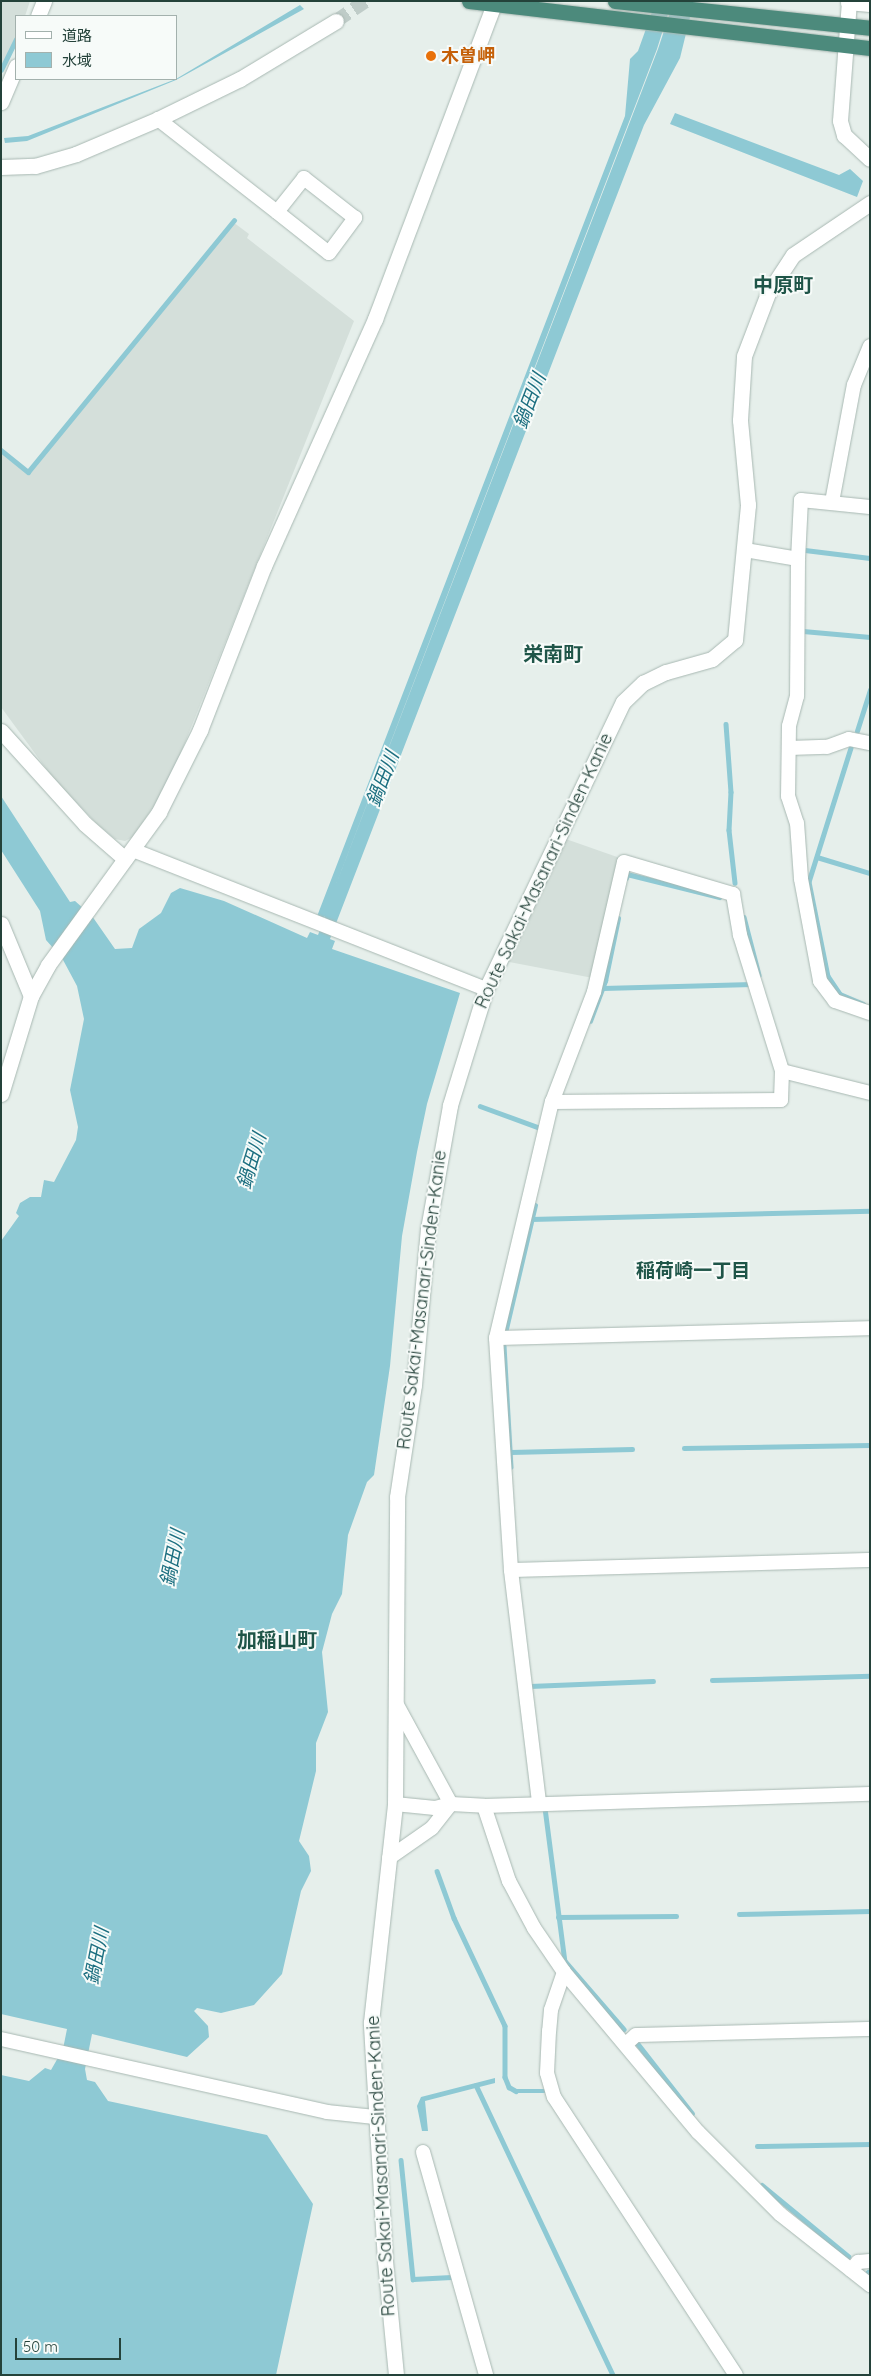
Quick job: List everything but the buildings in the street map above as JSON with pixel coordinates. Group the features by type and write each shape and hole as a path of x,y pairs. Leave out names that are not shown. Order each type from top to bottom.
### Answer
{"highway":[{"path":"469,1 870,48"},
{"path":"616,1 870,28"}],"main road":[{"path":"38,15 44,1"},
{"path":"848,2 840,121 844,134 870,159"},
{"path":"1,1094 31,996 48,965 94,900 129,855 176,783 200,730 264,566 375,319 494,3"},
{"path":"1,168 35,166 76,154 158,119 240,78 336,21"},
{"path":"1,102 15,68"},
{"name":"Route Sakai-Masanari-Sinden-Kanie","path":"396,2375 375,2116 371,2022 376,1957 395,1804 397,1497 414,1385 428,1229 450,1105 486,988 623,702 643,683 666,672 712,659 735,640 748,505 740,420 744,356 768,293 792,256 870,203"},
{"path":"1,730 85,824 129,855"},
{"path":"1,924 31,996"}],"street":[{"path":"848,2 870,5"},
{"path":"158,119 329,253 355,218 304,178 277,212"},
{"path":"832,502 854,385 870,346"},
{"path":"870,507 801,500 798,559 797,696 790,726 789,748 790,807 797,823 801,879 820,981 836,1001 870,1014"},
{"path":"745,550 798,559"},
{"path":"789,748 827,747 848,739 870,743"},
{"path":"129,855 486,988"},
{"path":"539,1802 511,1570 496,1338 552,1102 594,992 624,862 733,894 740,935 782,1071 781,1100 552,1102"},
{"path":"782,1071 870,1093"},
{"path":"496,1338 870,1328"},
{"path":"511,1570 870,1560"},
{"path":"396,1703 451,1804"},
{"path":"395,1804 435,1808 451,1804 484,1806 539,1802 870,1794"},
{"path":"389,1858 432,1828 451,1804"},
{"path":"484,1806 509,1881 534,1928 564,1972 698,2132 780,2214 870,2284"},
{"path":"564,1972 551,2010 549,2031 547,2073 554,2097 736,2375"},
{"path":"626,2044 636,2036 870,2029"},
{"path":"1,2039 96,2058 327,2112 375,2116"},
{"path":"423,2152 486,2375"},
{"path":"852,2270 858,2262 870,2262"}],"shaded area":[{"path":"1,1 30,1 25,15 15,15 15,41 1,70"},
{"path":"233,222 249,234 247,238 354,321 168,785 133,837 125,841 115,839 97,824 53,778 1,707 1,450 28,471"},
{"path":"563,838 620,858 593,978 504,961"}],"water":[{"name":"鍋田川","path":"656,1 672,1 657,49 332,895 658,49 674,1 694,1 680,58 644,125 330,939 335,941 332,949 460,993 427,1104 402,1236 390,1366 374,1475 367,1482 348,1535 342,1594 332,1614 322,1652 328,1712 316,1743 316,1771 299,1841 309,1856 311,1871 301,1891 282,1974 254,2005 221,2013 197,2008 194,2011 208,2026 209,2037 187,2057 92,2034 85,2069 87,2080 95,2082 108,2101 267,2135 313,2204 276,2375 1,2375 1,2075 29,2081 45,2068 51,2070 63,2049 67,2029 1,2014 1,1241 19,1216 16,1213 20,1203 30,1197 41,1197 44,1180 54,1182 76,1140 78,1127 70,1090 84,1019 77,986 62,958 46,940 40,911 1,850 1,796 70,902 75,901 92,916 115,949 132,948 139,929 161,913 171,893 180,888 224,901 307,938 310,932 318,935 325,916 321,921 316,919 625,116 630,59 638,51"},
{"path":"300,5 304,9 178,79"},
{"path":"176,80 27,141 5,143 4,138 28,136"},
{"path":"675,113 839,175 850,169 863,181 857,197 670,124"},
{"path":"495,2078 495,2083 425,2101 428,2131 422,2131 417,2106 421,2097"}],"waterway":[{"path":"1,70 15,41"},
{"path":"1,450 28,472 234,220"},
{"path":"805,550 870,558"},
{"path":"803,631 870,637"},
{"path":"857,731 870,690"},
{"path":"726,724 731,792 729,830 735,883"},
{"path":"851,748 809,882 828,976 840,994 863,1004"},
{"path":"817,857 870,873"},
{"path":"626,878 627,874 719,897"},
{"path":"744,917 759,975"},
{"path":"590,1021 605,981 618,918"},
{"path":"603,988 752,984"},
{"path":"480,1106 540,1128"},
{"path":"505,1333 535,1205"},
{"path":"531,1219 870,1211"},
{"path":"504,1346 511,1467"},
{"path":"684,1448 870,1445"},
{"path":"511,1452 632,1449"},
{"path":"712,1680 870,1676"},
{"path":"530,1686 653,1681"},
{"path":"545,1808 565,1961 624,2029"},
{"path":"437,1871 454,1918 505,2026 505,2077 509,2087 516,2091 544,2091"},
{"path":"739,1914 870,1911"},
{"path":"558,1917 676,1916"},
{"path":"638,2044 692,2113"},
{"path":"476,2085 613,2375"},
{"path":"757,2146 870,2144"},
{"path":"401,2160 413,2279 451,2277"},
{"path":"762,2185 848,2256"}],"tunnel":[{"path":"336,21 366,1"}],"place":[{"name":"木曽岬","path":"431,56"}],"district":[{"name":"中原町","path":"783,284"},
{"name":"栄南町","path":"553,653"},
{"name":"稲荷崎一丁目","path":"693,1271"},
{"name":"加稲山町","path":"277,1639"}]}
